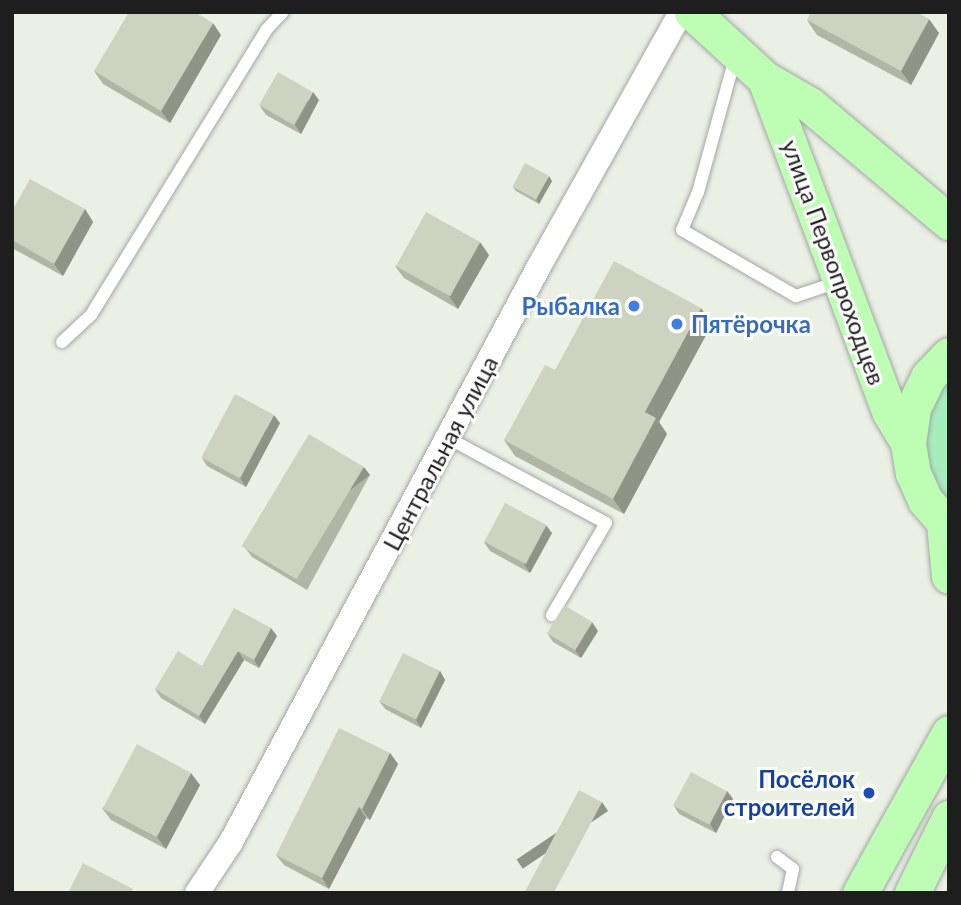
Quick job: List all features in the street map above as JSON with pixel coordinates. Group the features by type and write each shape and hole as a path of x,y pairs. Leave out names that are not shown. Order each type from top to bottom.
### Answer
{"street":[{"name":"Центральная улица","path":"197,893 231,842 681,12"},
{"name":"улица Первопроходцев","path":"692,12 765,79 810,106 949,222"},
{"name":"улица Первопроходцев","path":"765,79 843,279 889,411 908,443"},
{"name":"улица Первопроходцев","path":"949,355 928,377 913,408 908,443 913,473 925,500 946,526 949,576"},
{"path":"860,893 949,733"},
{"path":"912,893 949,818"}],"lane":[{"path":"62,342 91,315 267,29 283,12"},
{"path":"737,51 698,192 682,230 796,296 843,279"},
{"path":"448,438 606,523 552,615"},
{"path":"777,856 793,869 788,893"}],"green space":[{"path":"949,378 949,508 931,480 924,447 928,413"}],"building":[{"path":"129,12 195,12 213,23 161,111 94,71"},
{"path":"811,12 917,12 929,19 901,71 807,20"},
{"path":"278,72 313,92 294,125 259,105"},
{"path":"525,163 549,176 536,200 512,187"},
{"path":"30,179 85,209 54,264 12,240 12,211"},
{"path":"426,212 480,242 450,296 396,266"},
{"path":"614,261 701,308 645,412 656,418 613,499 504,440 545,365 555,370"},
{"path":"235,394 274,415 240,478 201,458"},
{"path":"309,434 364,467 296,579 242,546"},
{"path":"505,503 546,525 526,564 484,542"},
{"path":"564,605 592,622 575,650 547,633"},
{"path":"234,608 271,628 254,660 238,651 199,716 155,689 178,651 202,666"},
{"path":"403,653 440,671 416,720 379,702"},
{"path":"339,728 390,753 362,809 359,807 322,878 276,855"},
{"path":"137,744 191,773 157,837 103,808"},
{"path":"691,772 727,791 709,825 673,806"},
{"path":"579,790 602,802 554,893 524,893"},
{"path":"83,863 133,889 131,893 68,893"}],"place":[{"name":"Рыбалка","path":"634,306"},
{"name":"Пятёрочка","path":"677,324"},
{"name":"Посёлок строителей","path":"869,793"}]}
